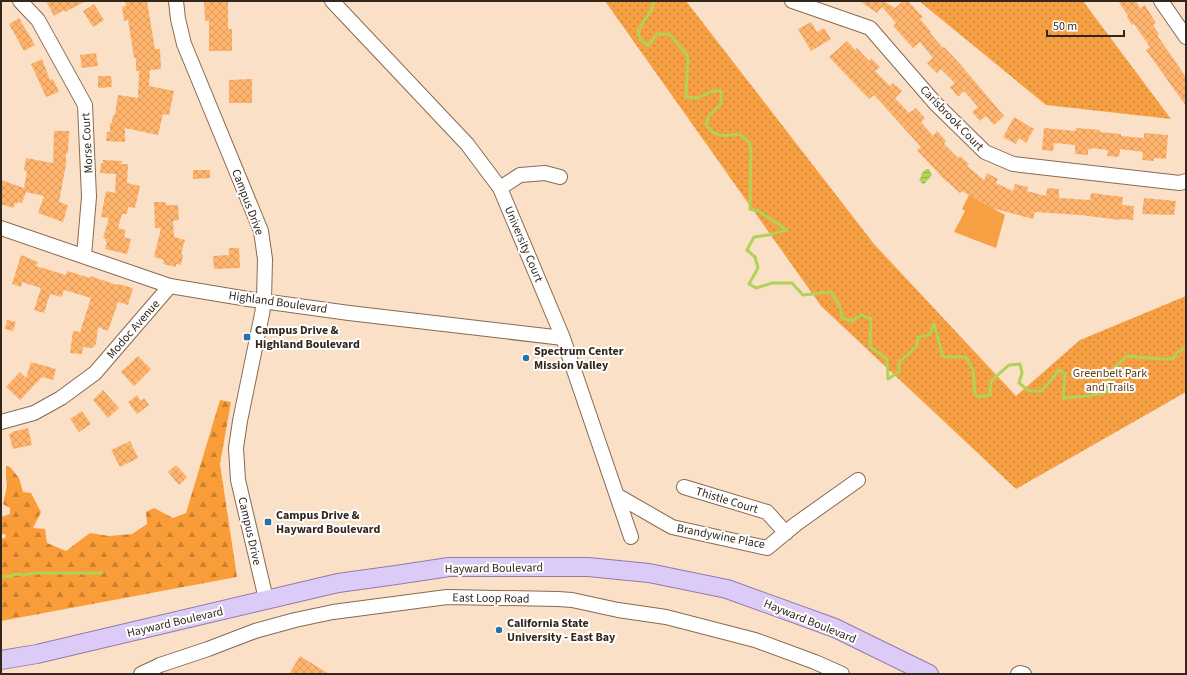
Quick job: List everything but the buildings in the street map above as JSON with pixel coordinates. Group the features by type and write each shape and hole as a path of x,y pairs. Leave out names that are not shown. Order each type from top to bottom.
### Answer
{"main road":[{"name":"Hayward Boulevard","path":"1,660 37,654 338,583 449,567 588,567 649,573 727,589 835,628 929,674"}],"street":[{"name":"Morse Court","path":"20,1 38,20 85,105 90,197 84,256"},
{"name":"Campus Drive","path":"176,1 178,19 184,44 261,231 265,259 264,301 236,448 238,480 266,599"},
{"name":"University Court","path":"332,1 467,144 500,188 563,338 631,537"},
{"name":"Carisbrook Court","path":"792,1 870,28 935,103 985,152 1013,164 1180,183 1186,181"},
{"path":"1161,1 1186,37"},
{"path":"500,188 520,175 545,173 560,177"},
{"name":"Highland Boulevard","path":"1,228 170,286 264,301 563,338"},
{"name":"Modoc Avenue","path":"1,422 34,413 62,398 95,373 170,286"},
{"name":"Brandywine Place","path":"618,496 672,527 767,548 796,524 858,480"},
{"name":"Thistle Court","path":"684,487 767,512 786,532"},
{"name":"East Loop Road","path":"141,674 160,665 255,631 295,620 333,612 447,597 572,600 618,610 666,617 755,640 815,662 842,674"},
{"path":"1018,674 1020,672 1024,674"}],"green space":[{"name":"Greenbelt Park and Trails","path":"605,1 686,1 874,244 1016,396 1080,340 1186,296 1186,392 1016,489 821,306"},
{"path":"919,1 1083,1 1171,119 1046,105"},
{"path":"969,195 1005,215 996,248 954,232 965,211 962,209"},
{"path":"220,400 231,402 220,464 237,577 1,621 1,539 5,538 6,535 1,533 1,517 10,514 10,508 3,504 7,486 6,466 10,467 19,478 23,492 31,493 41,512 33,528 45,529 47,543 66,551 90,533 109,536 132,534 147,524 146,512 154,508 173,518 186,513"}],"shaded area":[{"path":"926,169 929,169 932,175 923,184 919,180 922,173"}],"waterway":[{"path":"653,1 653,7 638,31 640,39 648,46 657,34 669,34 688,56 686,97 697,98 713,91 721,91 721,104 709,116 706,124 709,129 717,134 725,136 740,134 749,142 751,151 750,209 758,211 787,230 754,237 747,250 755,257 758,268 749,284 756,288 772,283 792,283 803,295 831,292 840,307 842,318 852,321 861,315 871,319 870,347 887,359 888,379 899,372 899,362 916,347 918,337 929,335 934,324 943,357 966,357 973,370 975,394 979,397 990,395 991,381 1009,365 1020,364 1022,373 1019,383 1029,391 1042,391 1059,370 1065,374 1063,398 1088,396 1107,392 1113,369 1127,356 1173,359 1178,352 1186,348"},
{"path":"1,577 16,574 23,575 35,573 102,573"}],"place":[{"name":"Campus Drive & Highland Boulevard","path":"247,337"},
{"name":"Spectrum Center Mission Valley","path":"526,358"},
{"name":"Campus Drive & Hayward Boulevard","path":"268,522"},
{"name":"California State University - East Bay","path":"499,630"}]}
